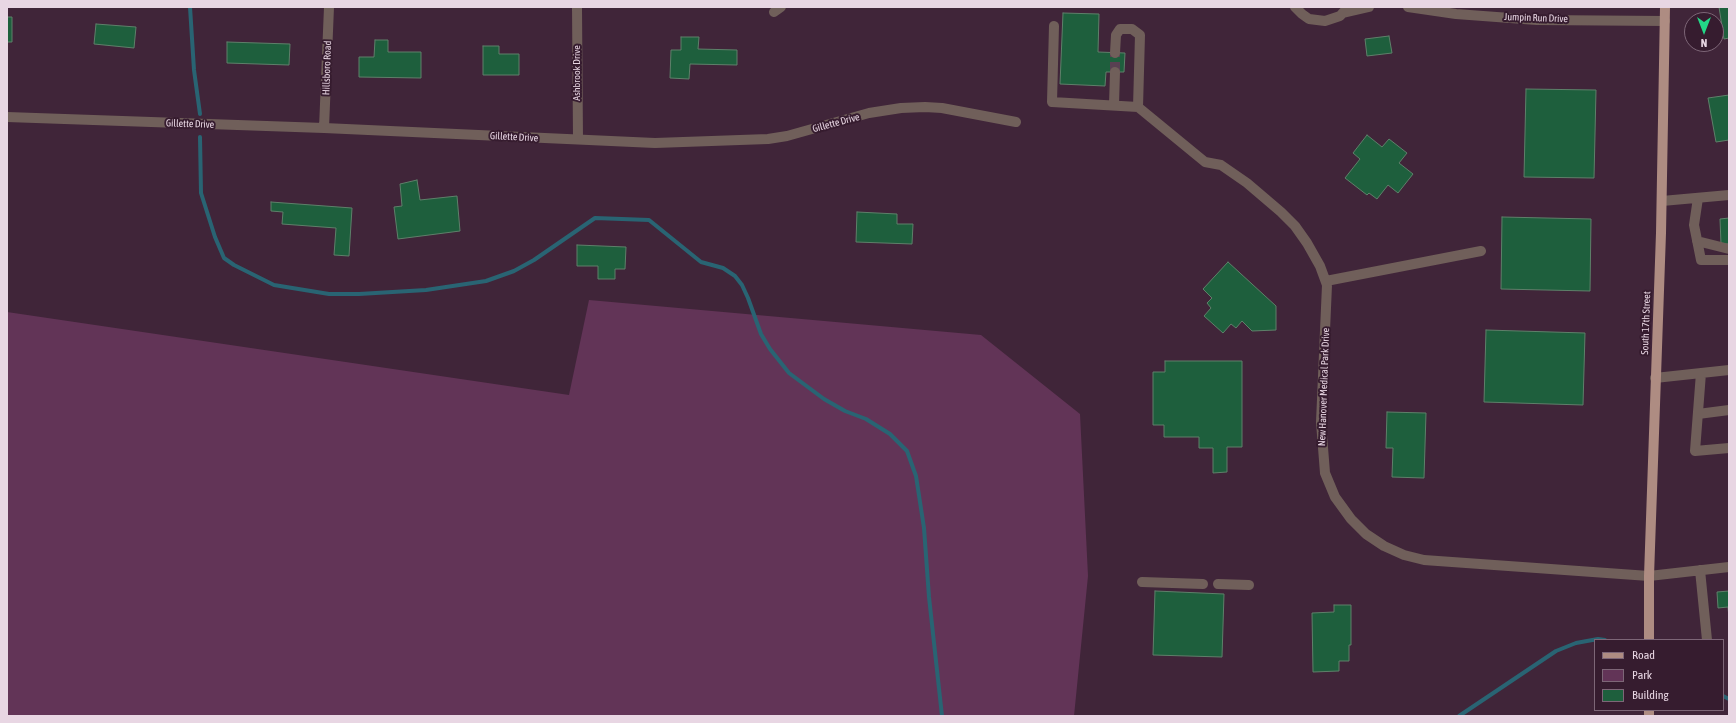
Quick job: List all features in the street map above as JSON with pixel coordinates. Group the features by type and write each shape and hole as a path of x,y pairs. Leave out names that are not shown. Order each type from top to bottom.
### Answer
{"main road":[{"name":"South 17th Street","path":"1649,639 1649,576 1662,201 1665,7"}],"street":[{"name":"Hillsboro Road","path":"324,128 329,7"},
{"name":"Ashbrook Drive","path":"577,7 578,139"},
{"path":"1296,7 1302,14 1317,21 1333,20 1345,10 1369,7"},
{"name":"Jumpin Run Drive","path":"1408,7 1456,14 1537,20 1665,21"},
{"path":"1054,26 1052,102 1138,107 1140,35 1132,29 1120,29 1116,35 1115,53"},
{"path":"1114,72 1114,105"},
{"name":"New Hanover Medical Park Drive","path":"1138,107 1205,162 1221,165 1247,183 1281,212 1295,226 1320,266 1326,281 1327,294 1322,422 1325,473 1335,497 1351,519 1366,534 1384,546 1404,555 1424,560 1649,576 1729,567"},
{"name":"Gillette Drive","path":"7,117 324,128 655,143 768,139 787,136 869,113 901,108 942,108 1016,122"},
{"path":"1662,201 1729,196"},
{"path":"1698,198 1694,225 1701,260 1729,260"},
{"path":"1697,241 1729,249"},
{"path":"1326,281 1481,251"},
{"path":"1655,378 1729,370"},
{"path":"1702,373 1695,451 1729,448"},
{"path":"1698,414 1729,410"},
{"path":"1700,570 1707,639"},
{"path":"1142,582 1203,584"},
{"path":"1218,584 1249,585"}],"green space":[{"path":"589,300 981,335 1080,414 1088,576 1074,716 7,716 7,312 569,395"}],"building":[{"path":"1719,7 1729,7 1729,38 1724,39 1724,12 1720,12"},
{"path":"1063,13 1099,14 1098,52 1125,53 1124,72 1106,72 1105,86 1060,84"},
{"path":"7,17 12,17 12,42 7,42"},
{"path":"96,24 136,27 134,48 94,44"},
{"path":"1389,36 1392,53 1367,56 1365,39"},
{"path":"681,37 699,37 698,49 737,50 737,65 690,64 689,79 670,78 671,50 681,50"},
{"path":"375,40 388,40 388,52 421,52 421,78 359,77 359,57 374,57"},
{"path":"227,42 290,44 289,65 227,63"},
{"path":"483,46 499,46 499,54 519,54 519,75 483,75"},
{"path":"1526,89 1596,90 1594,178 1524,177"},
{"path":"1729,95 1729,140 1716,142 1708,98"},
{"path":"1367,135 1382,147 1389,139 1407,153 1399,163 1413,174 1398,193 1388,185 1377,199 1369,193 1367,195 1345,178 1360,159 1353,153"},
{"path":"417,180 420,200 457,196 460,231 398,239 394,207 402,206 400,184"},
{"path":"271,202 352,208 349,256 334,255 336,228 282,224 283,212 271,211"},
{"path":"857,212 897,214 897,224 913,224 912,244 856,242"},
{"path":"1502,217 1591,219 1590,291 1501,289"},
{"path":"1729,218 1729,244 1721,244 1720,219"},
{"path":"577,245 626,247 625,269 615,269 615,279 598,279 598,266 577,266"},
{"path":"1228,262 1276,306 1276,330 1252,331 1242,321 1236,328 1231,324 1223,333 1204,316 1211,308 1207,303 1212,298 1203,289"},
{"path":"1486,330 1585,333 1583,405 1484,402"},
{"path":"1165,361 1242,361 1242,447 1227,447 1227,472 1213,473 1213,448 1199,448 1199,437 1164,437 1164,425 1153,425 1153,372 1165,372"},
{"path":"1387,412 1426,413 1424,478 1392,477 1393,448 1386,448"},
{"path":"1155,591 1224,594 1222,657 1153,655"},
{"path":"1729,591 1729,618 1728,607 1718,608 1717,592"},
{"path":"1334,605 1351,605 1351,645 1349,645 1349,661 1339,661 1339,671 1313,672 1312,613 1334,612"}],"waterway":[{"path":"190,7 194,70 200,114"},
{"path":"200,137 201,193 215,237 224,258 234,265 274,285 329,294 359,294 426,290 486,281 514,271 534,260 595,218 649,220 701,262 723,268 735,276 742,285 748,298 761,334 770,349 789,373 824,399 845,411 866,419 890,434 907,451 916,476 924,528 929,597 942,716"},
{"path":"1459,716 1556,651 1576,643 1594,640"},
{"path":"1724,696 1729,699"}],"tunnel":[{"path":"1115,53 1115,72"}]}
